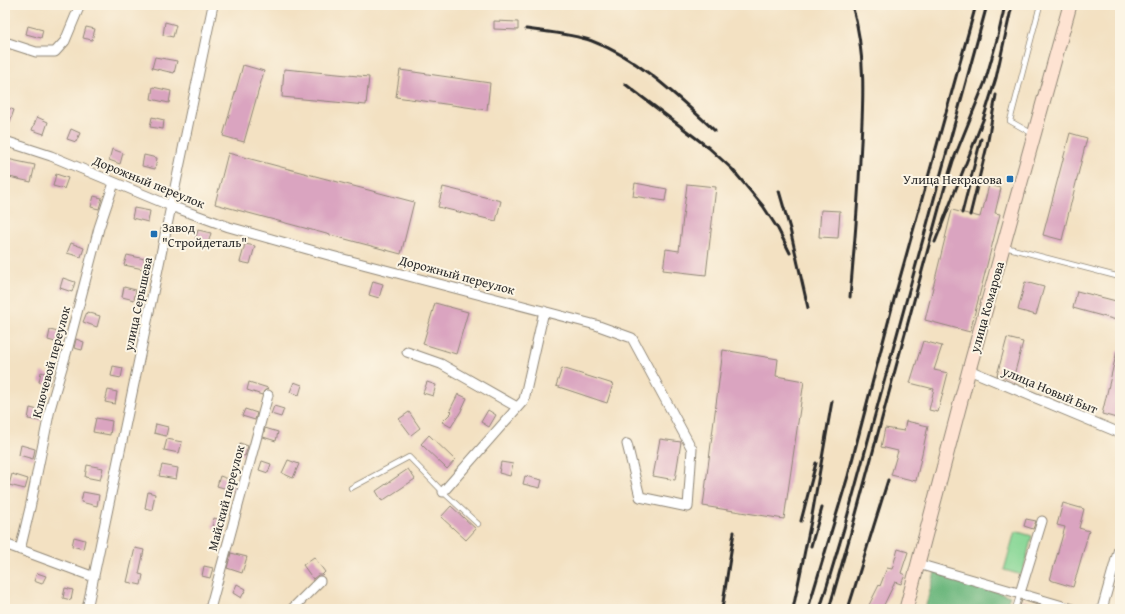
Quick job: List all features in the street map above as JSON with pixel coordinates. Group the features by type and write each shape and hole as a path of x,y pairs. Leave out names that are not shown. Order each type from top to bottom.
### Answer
{"main road":[{"name":"улица Комарова","path":"906,609 969,370 1070,5"}],"street":[{"path":"5,42 36,52 55,52 65,41 80,5"},
{"name":"улица Серышева","path":"88,609 213,5"},
{"name":"Дорожный переулок","path":"5,141 51,156 171,206 228,227 332,256 596,325 632,338 692,449 688,507 640,497 628,444"},
{"name":"Ключевой переулок","path":"20,550 50,409 99,228 114,183"},
{"path":"443,492 524,400 544,311"},
{"path":"407,352 440,364 517,407"},
{"name":"улица Новый Быт","path":"969,370 1120,434"},
{"name":"Майский переулок","path":"210,609 268,395"},
{"path":"1020,593 1042,521"},
{"path":"5,544 94,577"},
{"path":"1102,609 1120,545"},
{"path":"918,564 1073,609"},
{"path":"292,609 320,581"}],"lane":[{"path":"1034,135 1010,122 1040,5"},
{"path":"1003,247 1120,277"},
{"path":"351,488 409,458 478,524"},
{"path":"1015,609 1020,593"}],"green space":[{"path":"1015,531 1032,536 1022,575 1004,570"},
{"path":"935,572 1010,596 1005,609 925,609"}],"building":[{"path":"494,21 518,22 518,30 494,29"},
{"path":"165,22 176,25 173,37 163,35"},
{"path":"28,26 43,30 41,38 26,34"},
{"path":"86,27 95,29 92,40 83,38"},
{"path":"155,57 177,61 174,73 152,68"},
{"path":"243,65 264,71 244,142 223,136"},
{"path":"284,69 369,77 366,105 282,97"},
{"path":"400,70 490,83 487,110 396,97"},
{"path":"153,87 171,91 169,103 151,99"},
{"path":"5,107 14,110 6,133 5,132"},
{"path":"37,117 48,122 44,134 32,130"},
{"path":"152,117 164,120 163,129 150,127"},
{"path":"71,129 80,133 76,142 67,139"},
{"path":"1070,133 1087,138 1062,240 1043,235"},
{"path":"112,149 123,153 120,164 109,160"},
{"path":"228,153 414,202 401,254 215,204"},
{"path":"144,155 157,158 155,169 142,166"},
{"path":"7,159 35,165 31,182 5,176"},
{"path":"56,174 68,178 64,189 53,186"},
{"path":"635,183 667,189 665,201 633,196"},
{"path":"687,184 716,187 706,275 663,270 666,249 679,251"},
{"path":"989,185 1001,188 995,213 1000,214 970,332 925,320 952,210 980,217"},
{"path":"443,187 501,201 496,221 438,207"},
{"path":"94,196 102,198 99,209 91,207"},
{"path":"134,208 150,211 148,222 132,218"},
{"path":"821,210 840,211 838,238 819,237"},
{"path":"198,230 211,233 208,244 195,241"},
{"path":"71,243 84,248 81,257 67,253"},
{"path":"245,244 255,246 250,264 240,262"},
{"path":"127,255 145,259 143,269 124,265"},
{"path":"63,278 75,282 72,292 60,288"},
{"path":"373,281 383,284 379,298 369,295"},
{"path":"1025,282 1044,287 1036,315 1018,310"},
{"path":"124,287 136,290 134,300 122,297"},
{"path":"1077,291 1120,302 1120,321 1073,308"},
{"path":"435,303 468,312 456,354 423,344"},
{"path":"87,312 100,316 97,327 83,322"},
{"path":"50,330 62,333 59,343 48,340"},
{"path":"1007,338 1023,342 1013,379 997,375"},
{"path":"76,339 84,342 82,350 74,348"},
{"path":"923,341 942,346 934,370 948,373 938,412 929,410 934,389 910,383"},
{"path":"723,350 778,359 776,376 804,381 784,519 703,506"},
{"path":"1117,351 1120,351 1120,419 1102,414"},
{"path":"113,366 123,368 121,378 111,376"},
{"path":"562,368 613,384 607,403 556,386"},
{"path":"41,372 52,375 49,385 39,382"},
{"path":"249,382 268,388 262,395 247,390"},
{"path":"294,382 302,385 299,395 290,392"},
{"path":"427,382 436,385 433,396 423,393"},
{"path":"108,390 117,392 115,404 105,402"},
{"path":"458,394 467,398 451,427 442,422 452,412 450,410"},
{"path":"274,406 284,409 281,417 271,414"},
{"path":"30,408 43,411 41,421 28,419"},
{"path":"245,409 257,413 255,420 242,416"},
{"path":"488,410 496,415 489,427 481,422"},
{"path":"409,412 420,428 411,435 399,419"},
{"path":"96,418 112,421 110,435 93,432"},
{"path":"906,421 928,426 916,481 891,475 898,451 881,447 885,428 904,431"},
{"path":"156,424 168,427 166,436 154,433"},
{"path":"265,428 278,432 276,441 263,437"},
{"path":"429,435 455,460 447,469 421,444"},
{"path":"167,439 182,442 179,453 164,450"},
{"path":"660,439 681,442 675,480 653,476"},
{"path":"240,443 248,446 245,456 237,453"},
{"path":"21,445 35,449 33,459 19,455"},
{"path":"288,460 299,464 293,478 282,473"},
{"path":"262,461 271,464 268,473 259,470"},
{"path":"501,462 513,464 510,476 499,473"},
{"path":"87,465 103,468 100,480 85,477"},
{"path":"162,465 178,468 176,479 159,476"},
{"path":"408,469 415,479 382,501 376,491"},
{"path":"12,474 28,479 25,489 9,485"},
{"path":"220,476 237,482 234,491 217,486"},
{"path":"525,476 542,480 540,488 523,484"},
{"path":"83,492 99,495 97,506 81,502"},
{"path":"148,492 155,494 152,510 145,508"},
{"path":"1063,503 1084,509 1079,528 1089,531 1073,587 1050,580 1065,527 1057,525"},
{"path":"451,506 476,529 466,540 441,517"},
{"path":"214,518 225,521 222,530 212,527"},
{"path":"1026,519 1036,521 1033,529 1024,526"},
{"path":"74,537 85,540 83,549 72,546"},
{"path":"135,548 144,550 139,574 143,575 141,585 127,582"},
{"path":"898,549 908,552 901,573 905,575 901,584 895,582 882,609 867,609 879,585 880,586 887,568 892,569"},
{"path":"231,553 247,557 242,573 227,568"},
{"path":"314,557 325,572 313,579 303,565"},
{"path":"204,566 213,568 210,578 202,576"},
{"path":"37,573 46,576 42,584 34,581"},
{"path":"237,584 246,589 241,598 233,593"},
{"path":"65,588 73,590 71,600 63,598"},
{"path":"1022,600 1050,609 1019,609"}],"railway":[{"path":"850,297 863,101 860,43 852,5"},
{"path":"808,609 848,476 896,292 976,5"},
{"path":"820,609 843,532 987,5"},
{"path":"829,609 944,190 953,161 985,82 1005,5"},
{"path":"935,242 983,120 996,78 1012,5"},
{"path":"526,29 576,37 592,41 610,49 642,68 658,80 715,131"},
{"path":"625,84 709,148 732,169 763,206 778,229 790,253"},
{"path":"970,215 987,146 996,95"},
{"path":"962,213 981,139"},
{"path":"779,191 790,229 808,308"},
{"path":"793,609 811,521 832,401"},
{"path":"801,521 816,463"},
{"path":"848,609 888,480"},
{"path":"811,546 822,508"},
{"path":"722,609 734,532"}],"place":[{"name":"Улица Некрасова","path":"1010,179"},
{"name":"Завод \"Стройдеталь\"","path":"154,234"}]}
